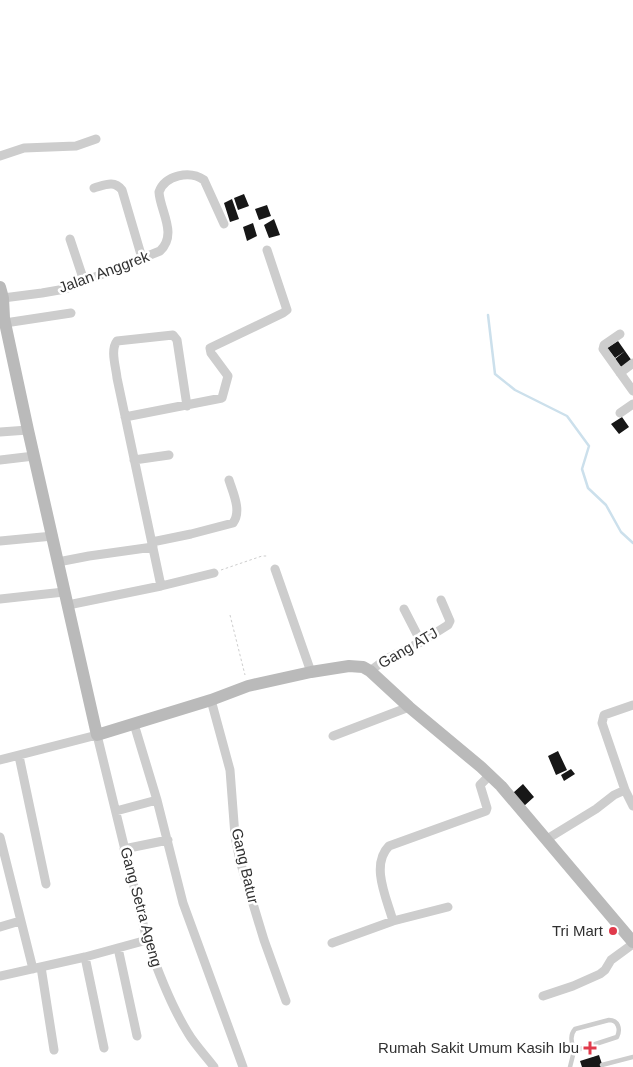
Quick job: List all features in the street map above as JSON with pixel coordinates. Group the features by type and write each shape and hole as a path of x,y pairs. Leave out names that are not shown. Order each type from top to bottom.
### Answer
{"street":[{"path":"0,156 24,148 76,146 96,139"},
{"name":"Jalan Anggrek","path":"1,293 42,294 65,289 160,251 164,247 168,228 159,192 162,186 176,176 195,176 204,180 224,224"},
{"path":"94,188 112,183 119,186 122,190 142,258"},
{"path":"70,238 84,281"},
{"path":"125,417 220,399 223,396 228,376 211,353 211,346 287,310 267,250"},
{"path":"1,293 3,319 97,735"},
{"path":"3,319 71,313"},
{"path":"620,334 603,346 603,349 633,391"},
{"path":"161,586 125,417 114,352 114,345 117,341 173,335 177,340 187,406"},
{"path":"620,373 633,363"},
{"path":"620,413 633,404"},
{"path":"0,432 28,430"},
{"path":"0,460 34,456"},
{"path":"134,460 169,456"},
{"path":"58,562 152,544 233,523 236,517 236,505 229,480"},
{"path":"0,541 53,536"},
{"path":"275,569 311,672"},
{"path":"68,605 214,573"},
{"path":"0,599 64,592"},
{"name":"Gang ATJ","path":"370,670 449,624 450,621 441,600"},
{"path":"404,609 421,642"},
{"path":"0,760 134,724 248,686 311,672 350,666 363,667 370,670 405,709 490,775 547,839 633,943 611,960 600,974 543,996"},
{"name":"Gang Batur","path":"210,700 230,770 235,832 240,861 264,940 286,1001"},
{"path":"633,705 604,715 602,723 625,790 633,806"},
{"path":"333,736 405,709"},
{"path":"134,724 168,840 183,904 243,1067"},
{"name":"Gang Setra Ageng","path":"97,735 147,940 170,999 188,1034 214,1067"},
{"path":"19,756 46,884"},
{"path":"393,921 381,876 383,854 390,846 486,811 487,808 480,785 490,775"},
{"path":"547,839 596,809 614,795 625,790"},
{"path":"116,811 157,800"},
{"path":"124,849 168,840"},
{"path":"0,842 20,921 37,968 54,1050"},
{"path":"332,943 393,921 448,907"},
{"path":"0,927 20,921"},
{"path":"0,976 85,957 147,940"},
{"path":"118,948 137,1036"},
{"path":"85,957 104,1048"}],"lane":[{"path":"570,1067 574,1051 571,1038 575,1030 608,1020 617,1022 619,1032 617,1037 574,1051"},
{"path":"602,1064 633,1057"}],"path":[{"path":"214,573 262,556 268,556"},
{"path":"230,615 248,686"}],"building":[{"path":"244,194 249,206 238,210 234,198"},
{"path":"232,199 239,219 230,222 224,203"},
{"path":"267,205 271,216 259,220 255,209"},
{"path":"274,219 280,235 269,238 264,225"},
{"path":"253,223 257,236 247,241 243,227"},
{"path":"618,341 625,351 615,358 607,348"},
{"path":"625,351 632,361 622,369 615,359"},
{"path":"622,417 629,427 619,434 611,424"},
{"path":"558,751 567,770 556,775 548,756"},
{"path":"571,769 575,774 564,781 561,775"},
{"path":"523,784 534,797 524,806 513,793"},
{"path":"599,1055 603,1067 582,1067 580,1061"}],"waterway":[{"path":"488,315 495,374 515,390 567,416 589,446 582,469 588,488 606,505 621,532 633,543"}],"place":[{"name":"Tri Mart","path":"613,931"},
{"name":"Rumah Sakit Umum Kasih Ibu","path":"590,1048"}]}
